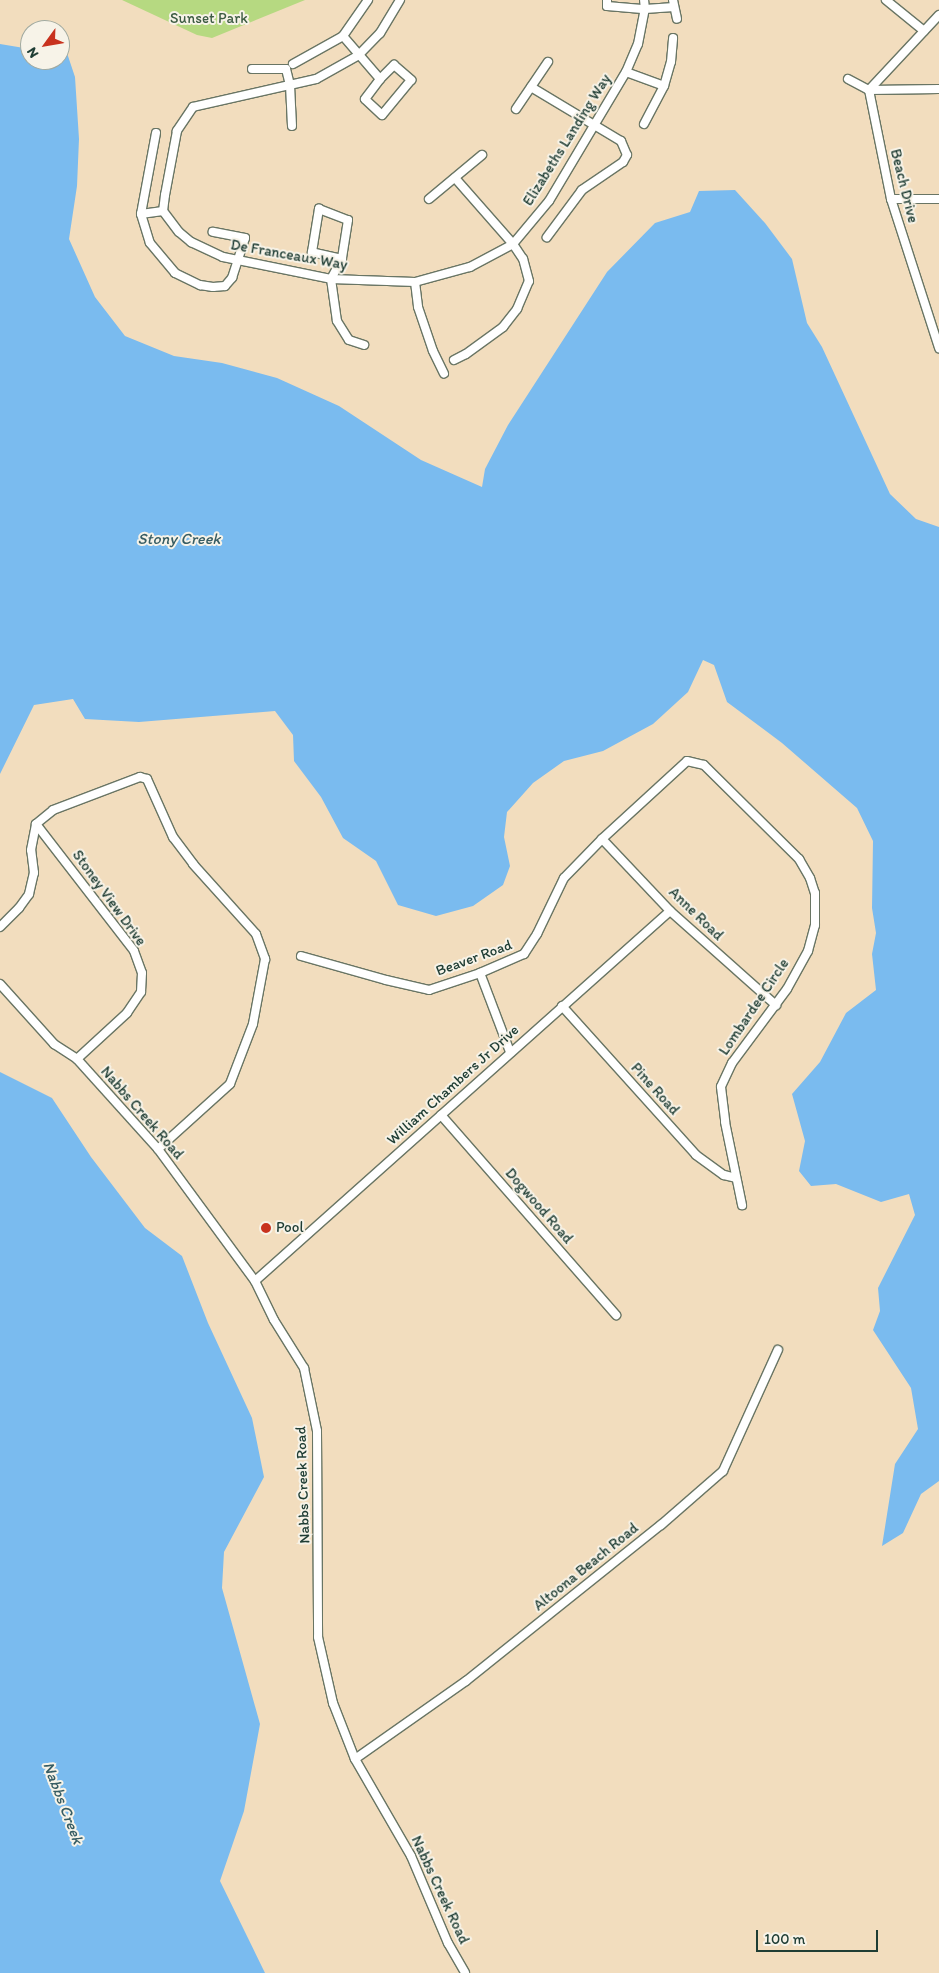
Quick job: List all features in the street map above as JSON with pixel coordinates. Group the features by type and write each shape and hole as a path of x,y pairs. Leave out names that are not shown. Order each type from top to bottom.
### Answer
{"street":[{"path":"293,64 343,36 368,0"},
{"path":"141,214 163,211 177,131 194,108 316,79 359,55 380,32 400,0"},
{"path":"607,0 607,6 645,9 673,4 677,19"},
{"name":"Elizabeths Landing Way","path":"415,282 470,267 513,244 548,201 596,126 626,72 638,44 645,9 644,0"},
{"path":"886,0 924,31"},
{"path":"869,90 939,15"},
{"path":"343,36 380,79"},
{"path":"644,124 664,86 671,62 673,38"},
{"path":"516,109 548,62"},
{"path":"394,65 411,80 382,115 365,99 380,79 394,65"},
{"path":"252,69 286,69 290,85 292,126"},
{"path":"626,72 664,86"},
{"path":"848,79 869,90 939,89"},
{"path":"531,87 621,141 627,155 623,162 582,190 546,237"},
{"name":"Beach Drive","path":"869,90 891,199 939,348"},
{"path":"156,133 141,214 150,243 175,273 213,288 225,286 232,278 245,238 213,232"},
{"path":"429,200 482,155"},
{"path":"454,360 466,354 503,327 517,309 529,281 524,259 455,178"},
{"path":"891,199 939,198"},
{"path":"342,259 312,252 319,209 348,220 342,259 331,279 337,321 349,340 364,345"},
{"name":"De Franceaux Way","path":"163,211 179,232 191,242 223,258 331,279 415,282"},
{"path":"415,282 418,306 433,351 444,374"},
{"name":"Beaver Road","path":"301,956 429,990 480,973 524,954 537,934 564,878 602,839 687,760"},
{"name":"Lombardee Circle","path":"687,760 704,765 799,859 810,878 815,893 815,925 808,951 776,1005 732,1063 721,1087 725,1122 742,1205"},
{"path":"0,928 29,894 34,873 31,850 36,824 52,810 140,777 147,779 173,837 193,864 208,878 256,934 266,959 252,1024 230,1084 158,1149"},
{"name":"Stoney View Drive","path":"36,824 134,951 142,973 141,992 127,1013 77,1059"},
{"name":"Anne Road","path":"602,839 670,911 776,1005"},
{"name":"William Chambers Jr Drive","path":"256,1281 670,911"},
{"path":"480,973 510,1052"},
{"name":"Nabbs Creek Road","path":"0,984 54,1044 77,1059 158,1149 256,1281 274,1320 304,1368 317,1431 318,1637 332,1703 355,1759 411,1856 448,1943 464,1973"},
{"name":"Pine Road","path":"562,1006 696,1155 724,1175 736,1178"},
{"name":"Dogwood Road","path":"441,1115 616,1315"},
{"name":"Altoona Beach Road","path":"355,1759 466,1680 661,1525 723,1471 778,1350"}],"green space":[{"name":"Sunset Park","path":"122,0 305,0 212,38 197,35"}],"water":[{"name":"Stony Creek","path":"0,44 20,47 20,70 70,70 70,62 75,77 79,139 77,186 69,239 95,297 125,336 174,356 222,363 277,378 339,406 421,460 482,487 485,469 508,425 607,272 655,223 690,212 699,191 735,190 765,223 792,259 807,323 822,347 890,494 916,519 939,527 939,1481 921,1494 903,1533 882,1546 895,1464 918,1429 911,1388 873,1330 880,1311 878,1288 915,1215 909,1194 881,1202 836,1184 811,1186 799,1171 805,1141 792,1094 820,1062 846,1013 876,990 872,954 876,933 872,908 873,841 857,808 782,743 727,702 714,665 703,660 688,692 653,724 603,751 564,761 533,783 507,812 504,837 510,866 503,885 473,906 436,916 398,905 376,861 343,838 321,797 294,761 293,735 275,711 139,722 85,719 73,699 34,705 0,774"},
{"name":"Nabbs Creek","path":"0,1072 52,1098 91,1157 145,1228 182,1256 208,1323 252,1418 264,1477 224,1552 222,1588 260,1724 244,1811 220,1881 265,1973 0,1973"}],"place":[{"name":"Pool","path":"266,1228"}]}
